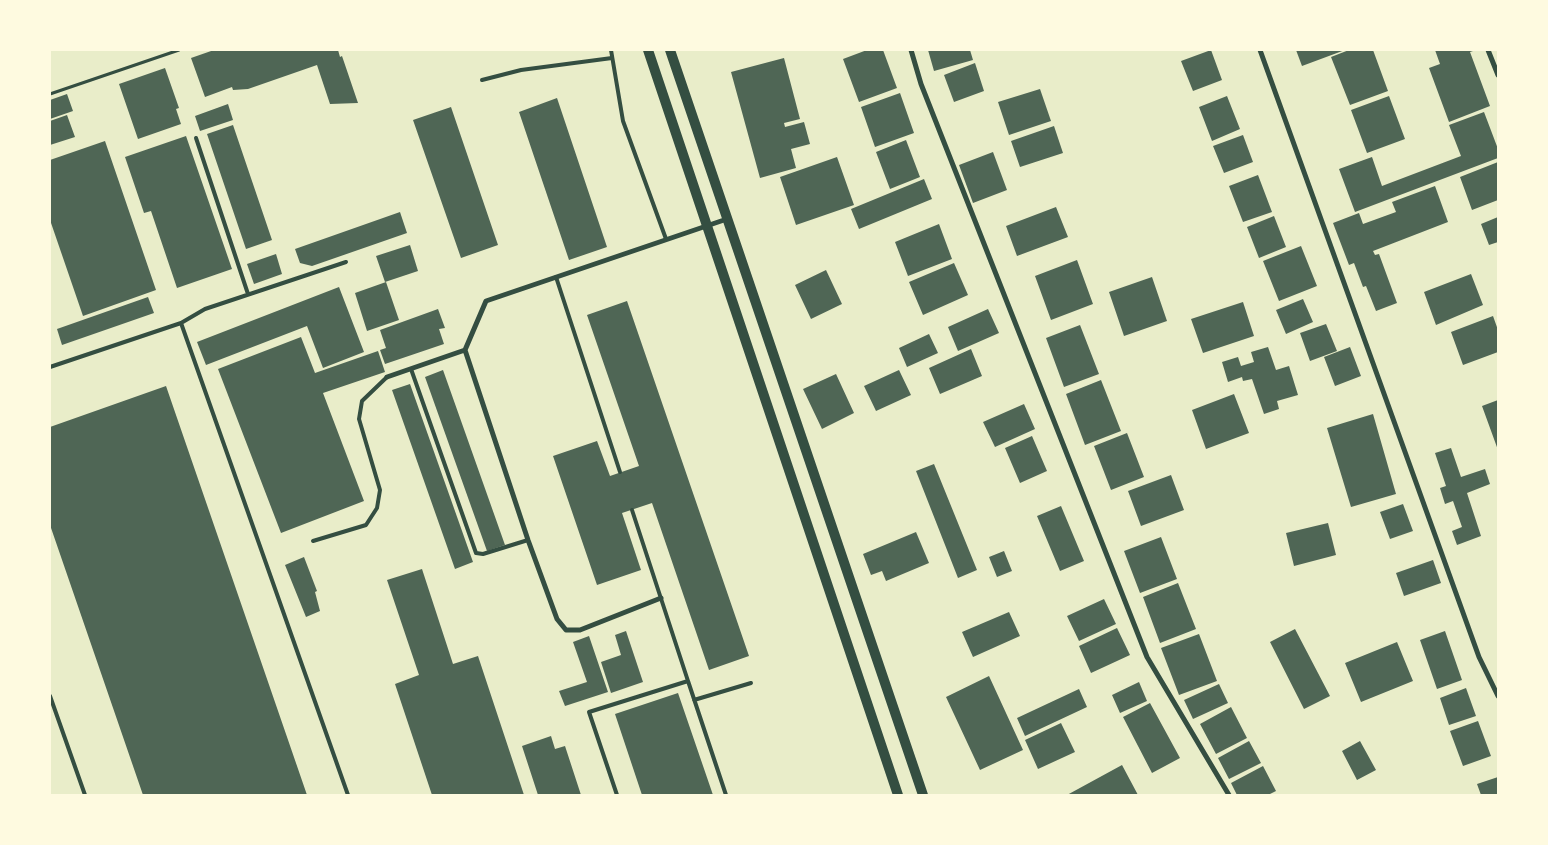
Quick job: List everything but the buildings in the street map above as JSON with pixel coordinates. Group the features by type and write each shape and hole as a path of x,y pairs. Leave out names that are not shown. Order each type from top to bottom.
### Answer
{"main road":[{"path":"648,50 898,795"},
{"path":"670,50 923,795"}],"street":[{"path":"912,50 921,84 1147,657 1229,795"},
{"path":"1260,50 1479,657 1498,696"},
{"path":"1488,50 1498,75"},
{"path":"661,598 580,630 566,630 557,619 528,540 465,350 486,301 727,219"},
{"path":"387,377 465,350"}],"lane":[{"path":"611,50 623,121 666,239"},
{"path":"482,80 520,70 612,58"},
{"path":"196,138 248,294"},
{"path":"50,367 182,323 205,309 346,262"},
{"path":"556,277 620,472"},
{"path":"182,323 348,795"},
{"path":"411,369 476,553 483,554 528,540"},
{"path":"313,541 366,525 377,508 380,490 359,418 362,400 387,377"},
{"path":"632,510 726,795"},
{"path":"617,795 589,712 688,681"},
{"path":"694,700 751,683"},
{"path":"50,696 85,795"}],"path":[{"path":"50,94 179,50"}]}
